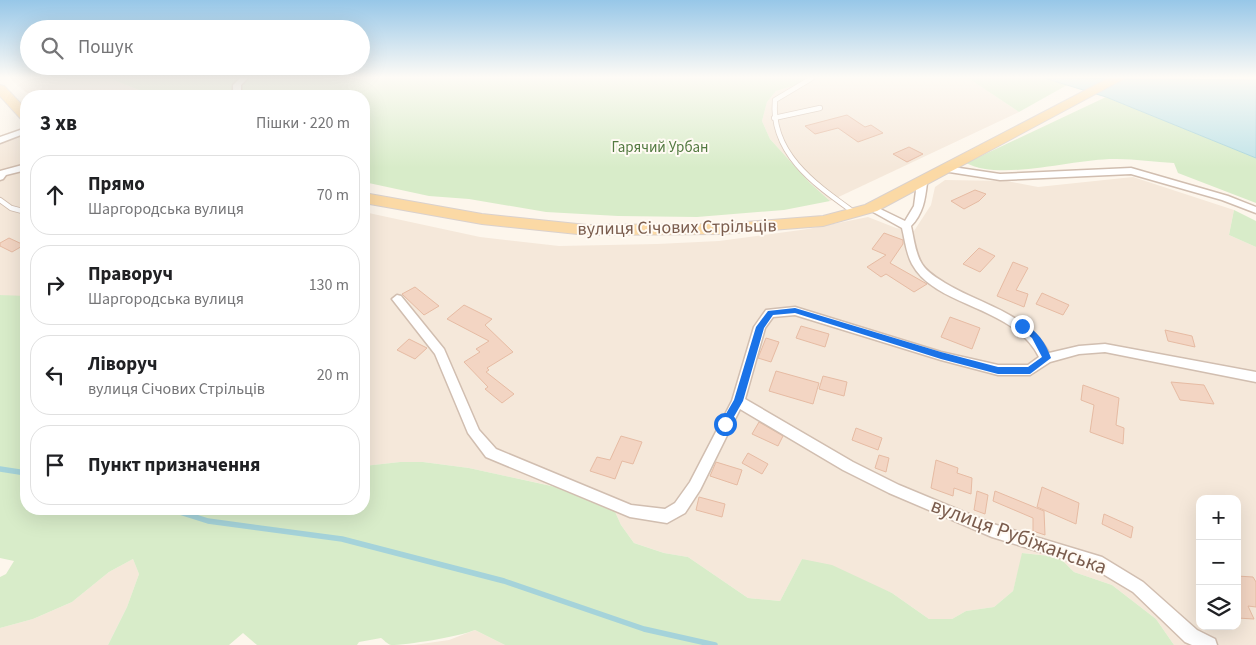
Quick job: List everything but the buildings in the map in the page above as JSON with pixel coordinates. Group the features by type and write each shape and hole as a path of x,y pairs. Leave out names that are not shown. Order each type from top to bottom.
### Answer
{"main road":[{"name":"вулиця Січових Стрільців","path":"370,199 482,219 587,230 640,231 781,225 822,221 871,208 922,183 1014,131 1059,108"}],"street":[{"path":"0,140 20,132"},
{"path":"0,177 2,173 20,168"},
{"path":"946,169 1000,177 1131,170 1225,198 1256,210"},
{"path":"906,226 911,221 920,204 922,183"},
{"path":"871,208 906,226 915,262 922,272 971,302 1022,326 1035,336 1043,347 1046,358"},
{"path":"397,299 440,352 474,433 491,453 630,511 668,516 680,508 695,486 738,401 760,327 770,313 795,311 941,356 998,370 1030,370 1046,358 1079,350 1105,348 1256,377"},
{"name":"вулиця Рубіжанська","path":"738,401 848,466 894,489 992,530 1097,562 1138,587 1191,636 1210,645"}],"lane":[{"path":"775,108 774,118 783,147 826,192 855,213"},
{"path":"774,118 820,108"},
{"path":"0,200 11,208 20,210"}],"shaded area":[{"path":"765,108 1013,108 1019,112 830,201 810,183 770,139 762,121"},
{"path":"20,136 20,298 0,295 0,138 5,142"},
{"path":"1133,177 1234,210 1229,235 1256,247 1256,645 1174,645 1156,619 1112,585 1074,572 1059,557 1023,553 1013,591 994,607 966,611 952,619 929,619 892,593 802,559 780,601 748,598 688,557 664,553 634,543 621,525 612,505 566,489 469,468 423,462 370,465 370,213 480,237 559,246 719,241 808,229 868,217 896,228 914,231 931,205 935,187 945,180 1007,181 1038,187"},
{"path":"133,559 139,574 127,607 108,645 0,645 0,628 33,619 72,602 109,572"},
{"path":"475,630 505,645 414,645 449,640"}],"green space":[{"name":"Гарячий Урбан","path":"370,108 765,108 762,121 770,139 810,183 830,201 784,210 697,217 618,216 546,212 469,199 429,196 370,183"},
{"path":"1013,108 1026,108 1019,112"},
{"path":"1082,108 1133,108 1256,158 1256,203 1178,173 1174,163 1124,159 1100,160 1019,170 999,170 981,168 966,163"},
{"path":"1234,210 1256,221 1256,247 1229,235"},
{"path":"0,295 20,296 20,515 370,515 370,465 423,462 469,468 565,489 612,505 621,525 634,543 664,553 688,557 748,598 780,601 802,559 832,565 892,593 929,619 952,619 966,611 994,607 1013,591 1022,553 1059,557 1074,572 1112,585 1156,619 1174,645 505,645 475,630 433,640 391,645 381,638 359,642 357,645 257,645 243,633 229,645 108,645 127,607 139,574 133,559 109,572 72,602 33,619 0,628 0,577 6,574 14,561 0,558"}],"water":[{"path":"1133,108 1256,108 1256,158"}],"waterway":[{"path":"0,469 20,472"},
{"path":"189,515 208,521 342,539 504,581 644,629 715,645"}],"route":[{"path":"725,424 738,401 760,327 770,313 795,311 941,356 998,370 1030,370 1046,358 1043,347 1035,336 1022,326"}]}
